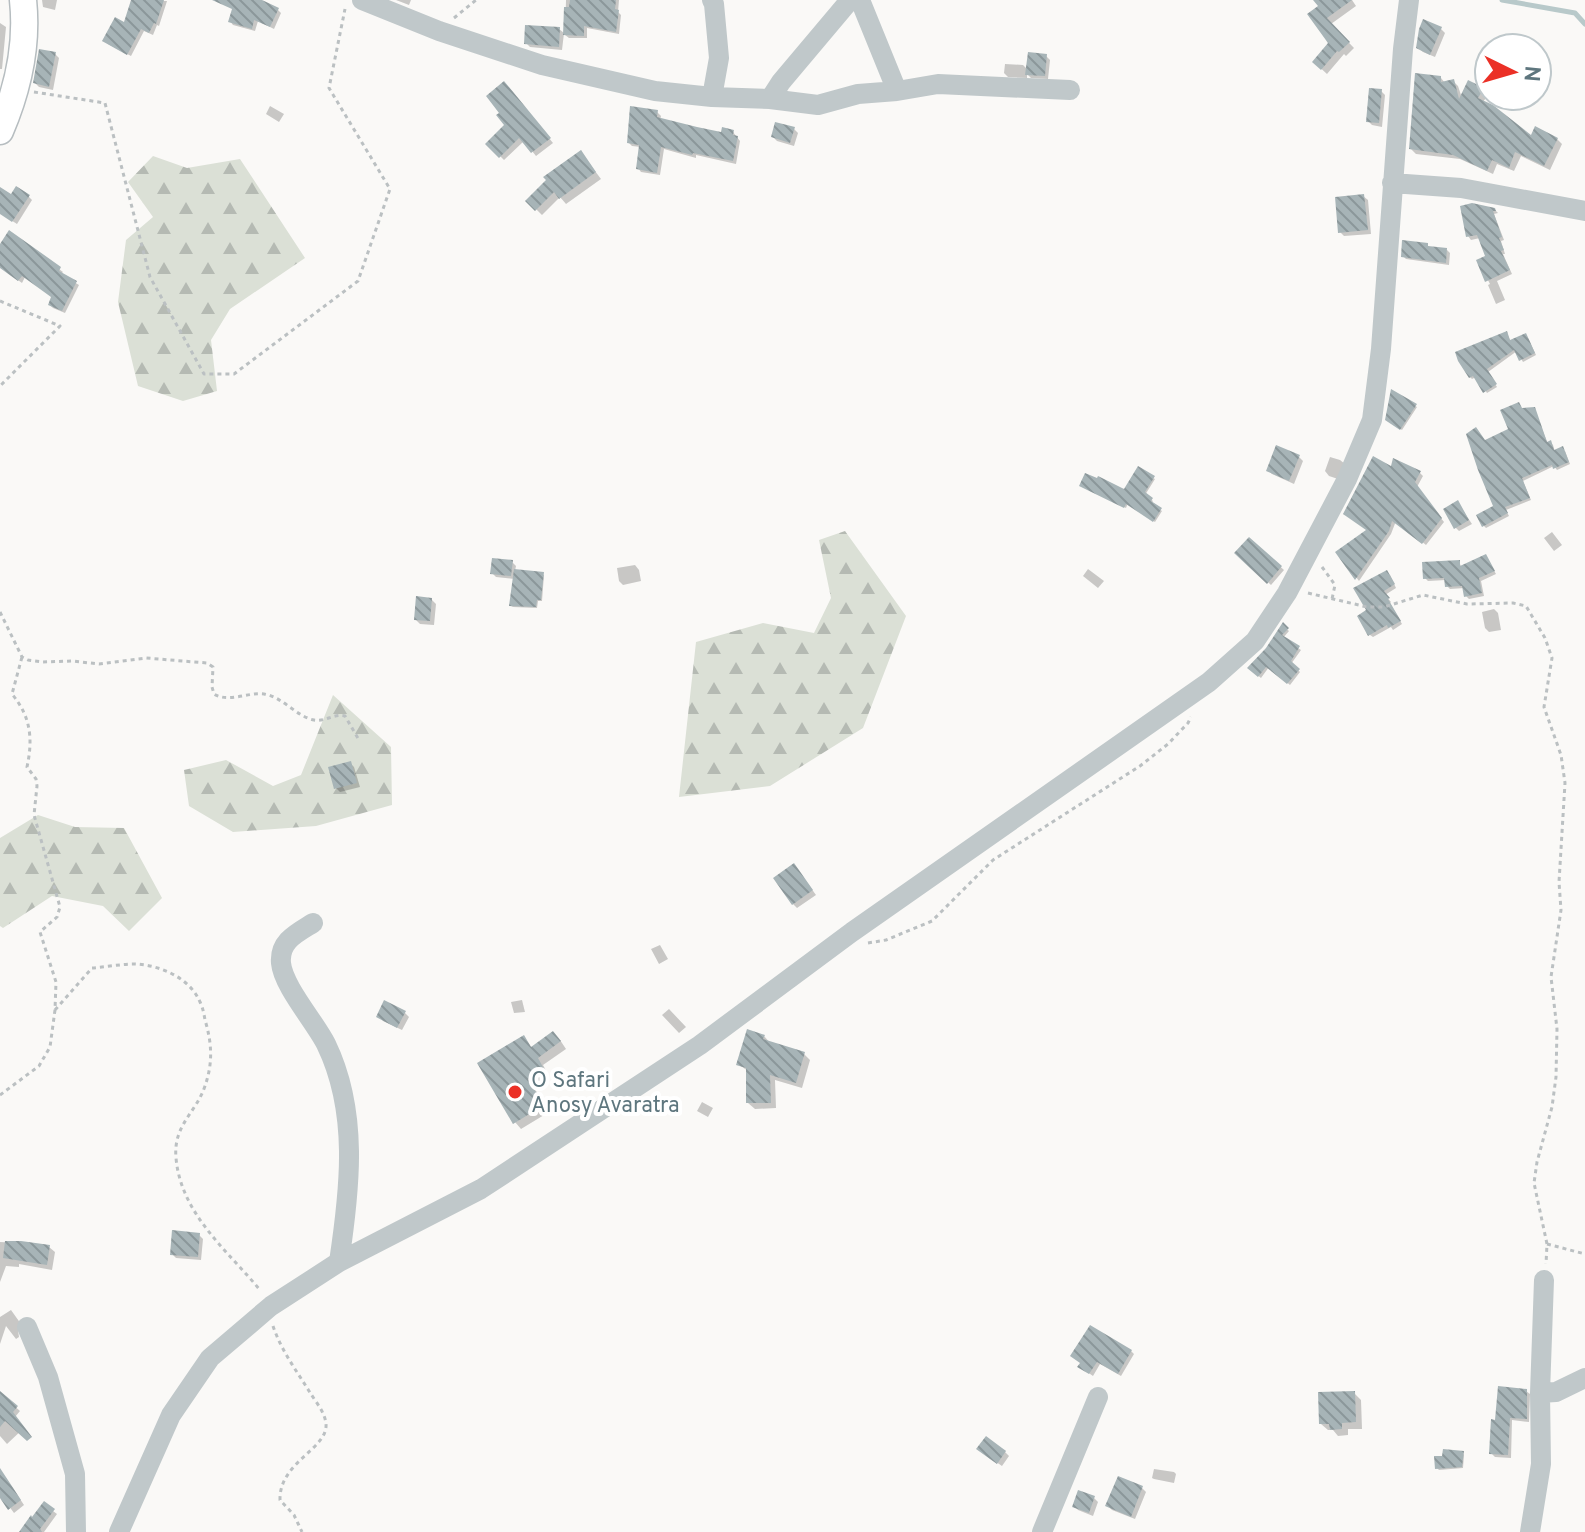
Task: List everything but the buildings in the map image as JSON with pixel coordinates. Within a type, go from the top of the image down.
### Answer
[{"type":"main road","points":[[0,131],[15,89],[23,52],[23,0]]},
{"type":"street","points":[[362,0],[439,31],[542,65],[655,91],[818,105],[858,94],[938,84],[1070,90]]},
{"type":"street","points":[[712,0],[719,58],[712,97]]},
{"type":"street","points":[[770,99],[850,0]]},
{"type":"street","points":[[860,0],[897,91]]},
{"type":"street","points":[[119,1532],[171,1415],[210,1358],[271,1306],[339,1262],[481,1189],[700,1045],[852,932],[1209,682],[1255,641],[1310,551],[1347,479],[1372,420],[1381,349],[1409,0]]},
{"type":"street","points":[[1392,183],[1461,188],[1585,211]]},
{"type":"street","points":[[313,923],[289,938],[282,951],[281,965],[336,1067],[347,1108],[347,1213],[339,1262]]},
{"type":"street","points":[[1530,1532],[1541,1464],[1544,1280]]},
{"type":"street","points":[[27,1327],[48,1377],[75,1474],[76,1532]]},
{"type":"street","points":[[1540,1393],[1556,1392],[1585,1378]]},
{"type":"street","points":[[1042,1532],[1098,1397]]},
{"type":"path","points":[[15,89],[105,103],[150,277],[204,374],[234,374],[358,281],[390,189],[329,88],[345,7],[342,0]]},
{"type":"path","points":[[439,31],[476,0]]},
{"type":"path","points":[[0,301],[60,326],[0,386]]},
{"type":"path","points":[[1310,551],[1335,585],[1332,599]]},
{"type":"path","points":[[1287,593],[1306,593],[1367,607],[1384,607],[1423,595],[1467,604],[1513,603],[1526,606],[1545,638],[1552,658],[1544,707],[1561,755],[1565,783],[1559,882],[1561,910],[1551,977],[1557,1029],[1556,1077],[1534,1183],[1547,1244],[1544,1280]]},
{"type":"path","points":[[0,612],[22,657],[28,660],[99,664],[146,658],[207,663],[213,667],[212,687],[214,694],[220,698],[262,694],[276,698],[312,720],[325,720],[338,714],[345,716],[359,740]]},
{"type":"path","points":[[0,1095],[39,1066],[50,1047],[55,1010],[56,982],[40,932],[57,917],[60,907],[34,815],[37,786],[27,767],[32,747],[27,719],[12,694],[22,657]]},
{"type":"path","points":[[852,932],[854,941],[867,944],[886,940],[932,921],[993,860],[1140,766],[1168,744],[1188,723],[1209,682]]},
{"type":"path","points":[[55,1010],[92,968],[131,964],[146,965],[174,975],[186,983],[200,1001],[212,1042],[210,1070],[204,1090],[181,1126],[176,1154],[178,1168],[183,1188],[200,1221],[271,1306],[271,1322],[279,1342],[322,1412],[326,1425],[322,1439],[291,1468],[280,1493],[280,1500],[294,1515],[302,1532]]},
{"type":"path","points":[[1547,1244],[1585,1254]]},
{"type":"green space","points":[[153,156],[187,168],[240,159],[305,258],[230,309],[211,340],[217,391],[183,401],[138,386],[118,302],[126,240],[153,217],[128,182]]},
{"type":"green space","points":[[845,531],[906,616],[863,728],[770,786],[679,797],[696,642],[763,623],[814,633],[831,598],[819,540]]},
{"type":"green space","points":[[333,695],[391,747],[392,805],[316,826],[233,832],[189,806],[184,770],[226,760],[273,786],[301,775]]},
{"type":"green space","points":[[38,815],[75,827],[124,828],[162,898],[129,931],[103,906],[52,896],[3,928],[0,926],[0,838]]},
{"type":"waterway","points":[[1502,0],[1575,13],[1585,24]]},
{"type":"place","name":"O Safari Anosy Avaratra","points":[[515,1092]]}]
